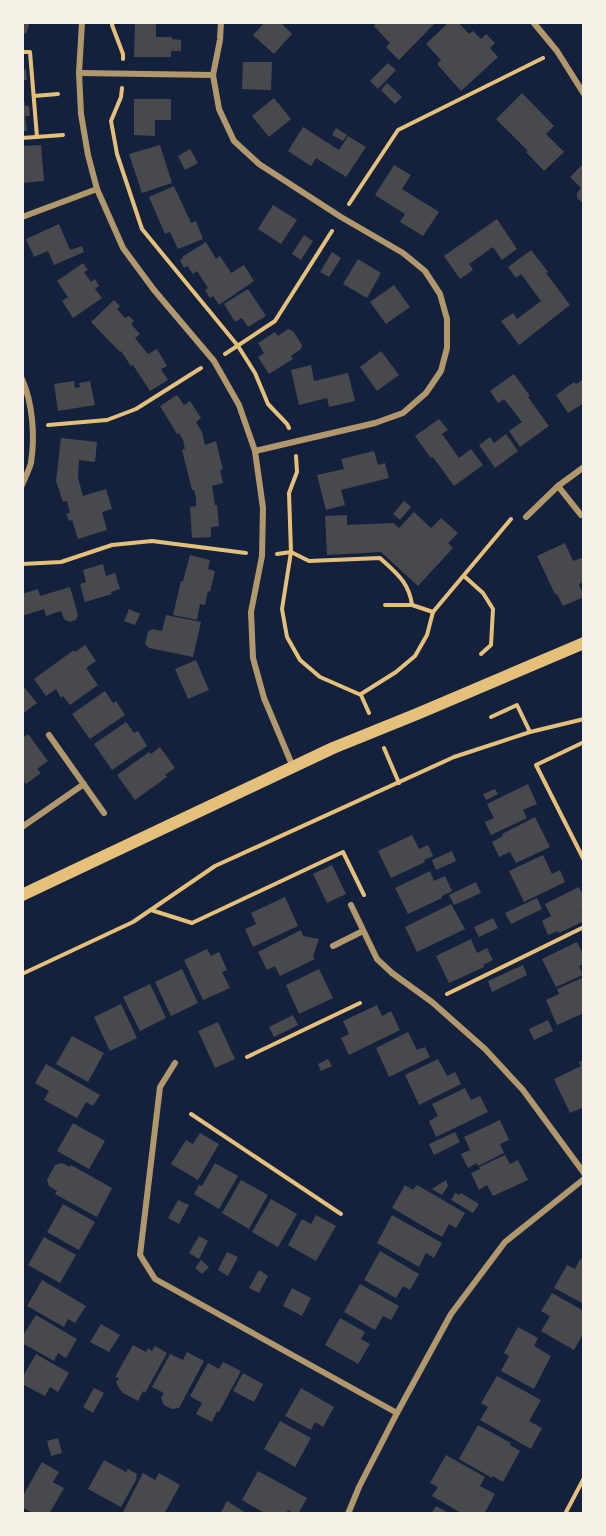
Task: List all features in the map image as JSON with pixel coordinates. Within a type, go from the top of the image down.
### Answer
[{"type":"main road","points":[[22,895],[333,748],[584,643]]},
{"type":"street","points":[[82,22],[79,73],[81,114],[97,189],[123,248],[154,290],[214,361],[239,405],[255,451],[263,508],[262,556],[251,612],[253,658],[264,698],[292,767]]},
{"type":"street","points":[[221,22],[213,75],[219,109],[234,141],[259,164],[341,217],[403,253],[425,271],[440,294],[447,319],[447,348],[441,370],[426,393],[404,412],[375,423],[255,451]]},
{"type":"street","points":[[533,22],[557,51],[584,94]]},
{"type":"street","points":[[79,73],[213,75]]},
{"type":"street","points":[[22,217],[97,189]]},
{"type":"street","points":[[22,379],[27,390],[33,426],[30,464],[22,485]]},
{"type":"street","points":[[526,517],[558,486],[584,467]]},
{"type":"street","points":[[558,486],[580,515]]},
{"type":"street","points":[[48,735],[104,813]]},
{"type":"street","points":[[22,827],[84,784]]},
{"type":"street","points":[[351,905],[376,959],[432,1002],[486,1049],[523,1090],[584,1173]]},
{"type":"street","points":[[333,946],[363,931]]},
{"type":"street","points":[[176,1063],[160,1087],[140,1255],[155,1279],[397,1413]]},
{"type":"street","points":[[348,1514],[359,1487],[397,1413],[452,1314],[505,1242],[584,1179]]},
{"type":"path","points":[[33,426],[107,420],[136,409],[275,321],[398,130],[557,51]]},
{"type":"path","points":[[22,52],[30,52],[37,137]]},
{"type":"path","points":[[34,96],[58,94]]},
{"type":"path","points":[[22,138],[63,135]]},
{"type":"path","points":[[361,694],[396,672],[415,656],[427,635],[432,612],[513,517],[526,517]]},
{"type":"path","points":[[22,564],[61,562],[112,545],[152,541],[262,556],[291,552],[309,561],[380,558],[401,577],[411,593],[412,605]]},
{"type":"path","points":[[464,576],[483,593],[494,609],[491,645],[481,654]]},
{"type":"path","points":[[385,605],[412,605],[432,612]]},
{"type":"path","points":[[491,717],[517,705],[530,732]]},
{"type":"path","points":[[22,974],[133,922],[215,866],[454,757],[530,732],[584,719]]},
{"type":"path","points":[[584,742],[536,765],[584,860]]},
{"type":"path","points":[[151,909],[192,923],[343,852],[365,897]]},
{"type":"path","points":[[446,994],[584,927]]},
{"type":"path","points":[[247,1057],[360,1003]]},
{"type":"path","points":[[191,1114],[341,1214]]},
{"type":"path","points":[[565,1514],[584,1478]]},
{"type":"building","points":[[22,22],[30,22],[26,34],[22,33]]},
{"type":"building","points":[[135,22],[156,22],[156,37],[172,37],[172,39],[181,40],[181,51],[171,51],[171,57],[134,57]]},
{"type":"building","points":[[265,22],[280,22],[292,34],[274,54],[253,35]]},
{"type":"building","points":[[377,22],[436,22],[399,60],[386,47],[390,43],[374,26]]},
{"type":"building","points":[[449,22],[458,22],[469,34],[473,31],[481,39],[486,34],[495,43],[490,48],[498,57],[461,91],[437,64],[441,60],[426,44]]},
{"type":"building","points":[[243,62],[272,62],[271,90],[242,89]]},
{"type":"building","points":[[388,63],[396,70],[378,89],[370,81]]},
{"type":"building","points":[[26,69],[27,80],[22,80],[22,70]]},
{"type":"building","points":[[387,83],[402,97],[395,104],[381,90]]},
{"type":"building","points":[[522,93],[554,126],[546,134],[564,152],[544,171],[526,152],[528,151],[496,119]]},
{"type":"building","points":[[274,98],[291,119],[269,137],[252,116]]},
{"type":"building","points":[[134,99],[171,99],[171,120],[155,120],[155,136],[134,135]]},
{"type":"building","points":[[22,100],[25,106],[29,106],[30,116],[25,116],[27,131],[22,131]]},
{"type":"building","points":[[303,127],[339,150],[348,136],[366,147],[346,177],[316,158],[311,166],[288,151]]},
{"type":"building","points":[[336,128],[347,135],[343,141],[332,135]]},
{"type":"building","points":[[41,145],[44,181],[22,183],[22,146]]},
{"type":"building","points":[[160,145],[172,183],[142,193],[129,154]]},
{"type":"building","points":[[190,149],[198,163],[185,170],[178,156]]},
{"type":"building","points":[[584,163],[584,204],[577,198],[577,193],[581,188],[570,177]]},
{"type":"building","points":[[394,165],[411,175],[402,189],[439,212],[423,236],[400,222],[405,214],[375,195]]},
{"type":"building","points":[[174,186],[191,223],[196,221],[203,239],[178,249],[170,232],[165,234],[149,197]]},
{"type":"building","points":[[273,205],[297,220],[281,244],[258,229]]},
{"type":"building","points":[[497,219],[517,249],[502,260],[493,247],[469,264],[473,270],[460,279],[444,256]]},
{"type":"building","points":[[59,224],[70,250],[82,246],[84,252],[54,265],[48,251],[34,257],[26,239]]},
{"type":"building","points":[[304,235],[313,241],[301,260],[292,254]]},
{"type":"building","points":[[206,242],[216,259],[220,256],[231,273],[244,265],[254,281],[219,305],[213,296],[210,298],[205,290],[208,288],[197,271],[193,274],[187,266],[184,268],[180,260]]},
{"type":"building","points":[[531,250],[570,305],[519,345],[501,321],[513,313],[517,319],[541,301],[521,274],[516,278],[508,267]]},
{"type":"building","points":[[332,252],[341,258],[329,277],[320,272]]},
{"type":"building","points":[[358,259],[381,273],[367,298],[343,284]]},
{"type":"building","points":[[83,263],[88,270],[84,272],[91,282],[95,279],[99,286],[95,289],[102,298],[73,318],[62,301],[68,297],[57,281]]},
{"type":"building","points":[[394,285],[410,307],[386,324],[370,302]]},
{"type":"building","points":[[248,289],[266,316],[248,327],[242,318],[235,322],[224,304]]},
{"type":"building","points":[[114,300],[120,306],[117,309],[125,318],[129,316],[134,321],[131,324],[140,334],[135,338],[148,354],[157,349],[167,366],[161,369],[168,380],[150,391],[133,365],[131,366],[121,351],[91,322]]},
{"type":"building","points":[[288,329],[293,331],[302,345],[301,349],[291,356],[293,359],[269,374],[258,357],[264,353],[258,343],[275,332],[278,336]]},
{"type":"building","points":[[381,351],[399,375],[377,391],[360,367]]},
{"type":"building","points":[[311,365],[314,381],[348,373],[355,401],[329,407],[327,398],[299,405],[291,370]]},
{"type":"building","points":[[514,374],[549,426],[520,447],[509,431],[522,422],[504,399],[498,403],[490,391]]},
{"type":"building","points":[[584,379],[584,403],[568,413],[556,395],[574,382],[576,384]]},
{"type":"building","points":[[74,381],[75,388],[80,387],[79,383],[90,381],[95,405],[58,411],[54,384]]},
{"type":"building","points":[[177,395],[184,405],[190,401],[201,418],[196,422],[202,432],[205,445],[216,441],[223,469],[220,470],[223,483],[212,486],[219,526],[211,527],[211,537],[192,538],[190,507],[196,506],[196,498],[182,450],[185,449],[183,440],[160,406]]},
{"type":"building","points":[[439,419],[448,430],[442,434],[459,458],[471,449],[483,465],[454,486],[415,436]]},
{"type":"building","points":[[506,434],[518,451],[495,468],[479,445],[490,437],[494,443]]},
{"type":"building","points":[[61,438],[97,442],[95,462],[79,460],[78,478],[83,496],[106,489],[112,509],[102,512],[107,530],[78,539],[72,520],[69,521],[66,514],[70,513],[67,501],[63,502],[56,481]]},
{"type":"building","points":[[374,451],[378,465],[385,463],[389,478],[341,490],[345,505],[326,510],[317,475],[344,469],[341,459]]},
{"type":"building","points":[[404,501],[411,507],[400,520],[393,514]]},
{"type":"building","points":[[414,512],[431,528],[441,518],[458,533],[448,543],[453,548],[418,586],[381,552],[327,555],[325,516],[347,515],[347,525],[393,523],[399,528]]},
{"type":"building","points":[[565,543],[573,561],[584,557],[584,582],[579,584],[584,597],[563,606],[537,556]]},
{"type":"building","points":[[190,555],[210,560],[208,569],[215,571],[205,605],[200,604],[197,620],[173,615]]},
{"type":"building","points":[[103,564],[106,576],[115,573],[120,589],[111,592],[112,594],[85,602],[80,584],[86,582],[83,570]]},
{"type":"building","points":[[70,587],[78,615],[76,620],[69,622],[64,619],[61,611],[46,616],[44,609],[22,616],[22,594],[38,589],[40,596]]},
{"type":"building","points":[[129,609],[140,614],[135,625],[124,621]]},
{"type":"building","points":[[166,615],[201,622],[193,657],[149,648],[145,644],[148,632],[152,629],[162,631]]},
{"type":"building","points":[[85,645],[96,661],[86,668],[98,685],[70,705],[63,696],[61,698],[56,689],[46,696],[34,679],[74,650],[75,652]]},
{"type":"building","points":[[196,660],[209,690],[188,699],[175,669]]},
{"type":"building","points":[[24,687],[37,703],[22,714],[22,688]]},
{"type":"building","points":[[105,691],[113,703],[116,701],[125,715],[90,739],[72,714]]},
{"type":"building","points":[[126,722],[134,733],[138,731],[147,746],[112,770],[94,744]]},
{"type":"building","points":[[28,734],[48,761],[37,769],[41,773],[26,784],[22,779],[22,738]]},
{"type":"building","points":[[160,747],[175,768],[165,775],[167,777],[135,800],[117,775],[149,752],[151,754]]},
{"type":"building","points":[[528,784],[537,804],[523,810],[527,818],[491,835],[485,822],[494,818],[487,804]]},
{"type":"building","points":[[495,789],[498,794],[486,800],[483,794]]},
{"type":"building","points":[[535,817],[550,847],[516,863],[510,852],[499,857],[492,842],[503,836],[502,834]]},
{"type":"building","points":[[412,835],[419,849],[428,845],[433,856],[391,878],[378,851]]},
{"type":"building","points":[[452,851],[456,861],[436,870],[432,860]]},
{"type":"building","points":[[543,855],[552,874],[560,870],[565,882],[524,902],[509,871]]},
{"type":"building","points":[[332,865],[346,894],[327,903],[313,874]]},
{"type":"building","points":[[430,871],[434,881],[445,876],[452,891],[408,914],[395,888]]},
{"type":"building","points":[[476,882],[481,893],[454,905],[449,895]]},
{"type":"building","points":[[579,887],[584,897],[584,910],[581,911],[584,921],[559,933],[558,931],[548,935],[542,921],[551,916],[545,904]]},
{"type":"building","points":[[285,897],[298,926],[253,947],[245,929],[256,924],[251,913]]},
{"type":"building","points":[[537,898],[542,909],[511,924],[505,913]]},
{"type":"building","points":[[451,904],[465,929],[417,952],[405,927]]},
{"type":"building","points":[[493,918],[498,928],[479,937],[474,927]]},
{"type":"building","points":[[301,930],[303,936],[319,939],[313,956],[315,959],[280,976],[275,966],[267,970],[258,952]]},
{"type":"building","points":[[471,939],[477,953],[487,948],[493,960],[483,965],[484,967],[449,983],[436,956]]},
{"type":"building","points":[[577,942],[584,955],[584,964],[579,966],[583,975],[556,987],[542,959]]},
{"type":"building","points":[[207,949],[211,956],[219,952],[227,970],[222,972],[230,988],[203,1000],[184,960]]},
{"type":"building","points":[[523,965],[527,975],[492,992],[488,981]]},
{"type":"building","points":[[182,969],[198,1003],[171,1016],[155,982]]},
{"type":"building","points":[[319,969],[333,998],[299,1014],[286,985]]},
{"type":"building","points":[[584,977],[584,1013],[557,1025],[546,1000],[559,994],[557,989]]},
{"type":"building","points":[[150,984],[166,1018],[140,1031],[123,997]]},
{"type":"building","points":[[121,1004],[137,1038],[110,1051],[94,1017]]},
{"type":"building","points":[[377,1005],[382,1016],[391,1011],[400,1030],[349,1055],[341,1038],[349,1034],[343,1021]]},
{"type":"building","points":[[293,1015],[298,1025],[274,1037],[269,1027]]},
{"type":"building","points":[[548,1020],[553,1031],[534,1040],[529,1029]]},
{"type":"building","points":[[218,1022],[235,1059],[215,1068],[198,1031]]},
{"type":"building","points":[[408,1032],[417,1050],[425,1047],[430,1057],[389,1077],[376,1048]]},
{"type":"building","points":[[72,1036],[104,1053],[88,1082],[56,1064]]},
{"type":"building","points":[[328,1059],[332,1066],[321,1071],[318,1064]]},
{"type":"building","points":[[438,1059],[447,1076],[455,1072],[461,1084],[419,1105],[405,1075]]},
{"type":"building","points":[[584,1060],[584,1107],[570,1113],[554,1079],[581,1066],[579,1062]]},
{"type":"building","points":[[46,1064],[100,1095],[93,1106],[86,1102],[77,1118],[44,1100],[49,1091],[35,1083]]},
{"type":"building","points":[[465,1088],[471,1100],[480,1096],[488,1112],[436,1137],[429,1121],[438,1116],[432,1104]]},
{"type":"building","points":[[500,1120],[509,1140],[500,1144],[504,1153],[478,1166],[477,1163],[468,1168],[461,1154],[470,1150],[464,1137]]},
{"type":"building","points":[[73,1123],[105,1141],[89,1169],[57,1151]]},
{"type":"building","points":[[455,1132],[460,1142],[434,1155],[429,1144]]},
{"type":"building","points":[[200,1133],[219,1144],[198,1180],[171,1164],[186,1140],[193,1144]]},
{"type":"building","points":[[505,1155],[510,1164],[518,1160],[528,1180],[493,1196],[487,1185],[479,1190],[471,1173]]},
{"type":"building","points":[[62,1163],[70,1167],[71,1165],[112,1188],[97,1217],[55,1194],[57,1191],[49,1186],[47,1180],[55,1165]]},
{"type":"building","points":[[215,1163],[238,1176],[219,1209],[194,1194],[199,1185],[202,1186]]},
{"type":"building","points":[[241,1180],[268,1195],[249,1229],[222,1213]]},
{"type":"building","points":[[446,1180],[448,1186],[442,1195],[432,1189]]},
{"type":"building","points":[[405,1185],[413,1190],[417,1185],[465,1213],[456,1228],[449,1224],[442,1237],[392,1208]]},
{"type":"building","points":[[455,1193],[459,1195],[461,1193],[479,1204],[473,1213],[451,1200]]},
{"type":"building","points":[[271,1199],[297,1214],[278,1247],[252,1232]]},
{"type":"building","points":[[178,1200],[189,1205],[179,1224],[168,1218]]},
{"type":"building","points":[[63,1204],[95,1222],[79,1250],[47,1232]]},
{"type":"building","points":[[316,1215],[336,1226],[316,1261],[288,1245],[302,1219],[311,1224]]},
{"type":"building","points":[[392,1215],[442,1243],[434,1258],[426,1253],[419,1267],[377,1243]]},
{"type":"building","points":[[199,1236],[208,1241],[199,1259],[189,1253]]},
{"type":"building","points":[[44,1237],[76,1255],[60,1283],[28,1265]]},
{"type":"building","points":[[380,1251],[419,1274],[410,1290],[403,1286],[396,1298],[364,1280]]},
{"type":"building","points":[[227,1252],[238,1257],[228,1276],[218,1270]]},
{"type":"building","points":[[580,1259],[584,1260],[584,1304],[554,1288],[567,1265],[575,1269]]},
{"type":"building","points":[[201,1260],[209,1267],[202,1274],[195,1268]]},
{"type":"building","points":[[259,1270],[268,1276],[259,1293],[249,1288]]},
{"type":"building","points":[[42,1280],[86,1306],[75,1323],[68,1319],[64,1327],[27,1306]]},
{"type":"building","points":[[360,1284],[399,1306],[391,1320],[383,1316],[375,1330],[344,1312]]},
{"type":"building","points":[[292,1288],[311,1298],[302,1316],[283,1306]]},
{"type":"building","points":[[552,1293],[584,1311],[584,1332],[574,1350],[541,1331],[550,1316],[541,1311]]},
{"type":"building","points":[[36,1315],[77,1339],[66,1358],[58,1353],[54,1361],[22,1343],[22,1337]]},
{"type":"building","points":[[340,1318],[365,1332],[361,1339],[370,1344],[358,1364],[325,1345]]},
{"type":"building","points":[[101,1324],[120,1335],[109,1352],[90,1342]]},
{"type":"building","points":[[518,1327],[538,1338],[534,1346],[551,1356],[534,1389],[501,1371],[509,1356],[504,1353]]},
{"type":"building","points":[[133,1345],[146,1352],[148,1348],[152,1351],[155,1346],[167,1353],[145,1393],[143,1391],[138,1401],[123,1393],[116,1382],[119,1378],[115,1377]]},
{"type":"building","points":[[187,1352],[204,1361],[179,1408],[172,1409],[164,1405],[161,1398],[164,1393],[152,1387],[170,1354],[183,1360]]},
{"type":"building","points":[[36,1354],[69,1373],[58,1392],[50,1387],[45,1396],[22,1384],[22,1378]]},
{"type":"building","points":[[223,1362],[241,1371],[212,1422],[196,1414],[202,1403],[190,1396],[208,1363],[219,1369]]},
{"type":"building","points":[[243,1373],[263,1384],[254,1402],[233,1391]]},
{"type":"building","points":[[497,1376],[541,1400],[529,1421],[542,1428],[531,1449],[480,1420],[488,1407],[481,1403]]},
{"type":"building","points":[[94,1388],[104,1393],[93,1413],[83,1407]]},
{"type":"building","points":[[301,1388],[334,1407],[323,1427],[315,1422],[311,1430],[285,1416]]},
{"type":"building","points":[[280,1421],[311,1438],[295,1467],[264,1449]]},
{"type":"building","points":[[478,1425],[511,1443],[510,1445],[520,1451],[503,1482],[459,1459]]},
{"type":"building","points":[[58,1438],[62,1453],[51,1456],[47,1441]]},
{"type":"building","points":[[446,1455],[485,1477],[480,1486],[495,1494],[484,1514],[463,1514],[432,1496],[438,1487],[430,1483]]},
{"type":"building","points":[[104,1460],[126,1472],[128,1469],[137,1474],[121,1507],[88,1489]]},
{"type":"building","points":[[42,1462],[59,1472],[53,1482],[64,1488],[49,1514],[34,1514],[22,1507],[22,1494]]},
{"type":"building","points":[[258,1471],[307,1498],[298,1514],[288,1510],[286,1514],[266,1514],[242,1500]]},
{"type":"building","points":[[143,1473],[155,1480],[159,1473],[180,1485],[164,1514],[122,1514]]},
{"type":"building","points":[[227,1501],[248,1514],[220,1514]]},
{"type":"building","points":[[436,1506],[450,1514],[431,1514]]}]
